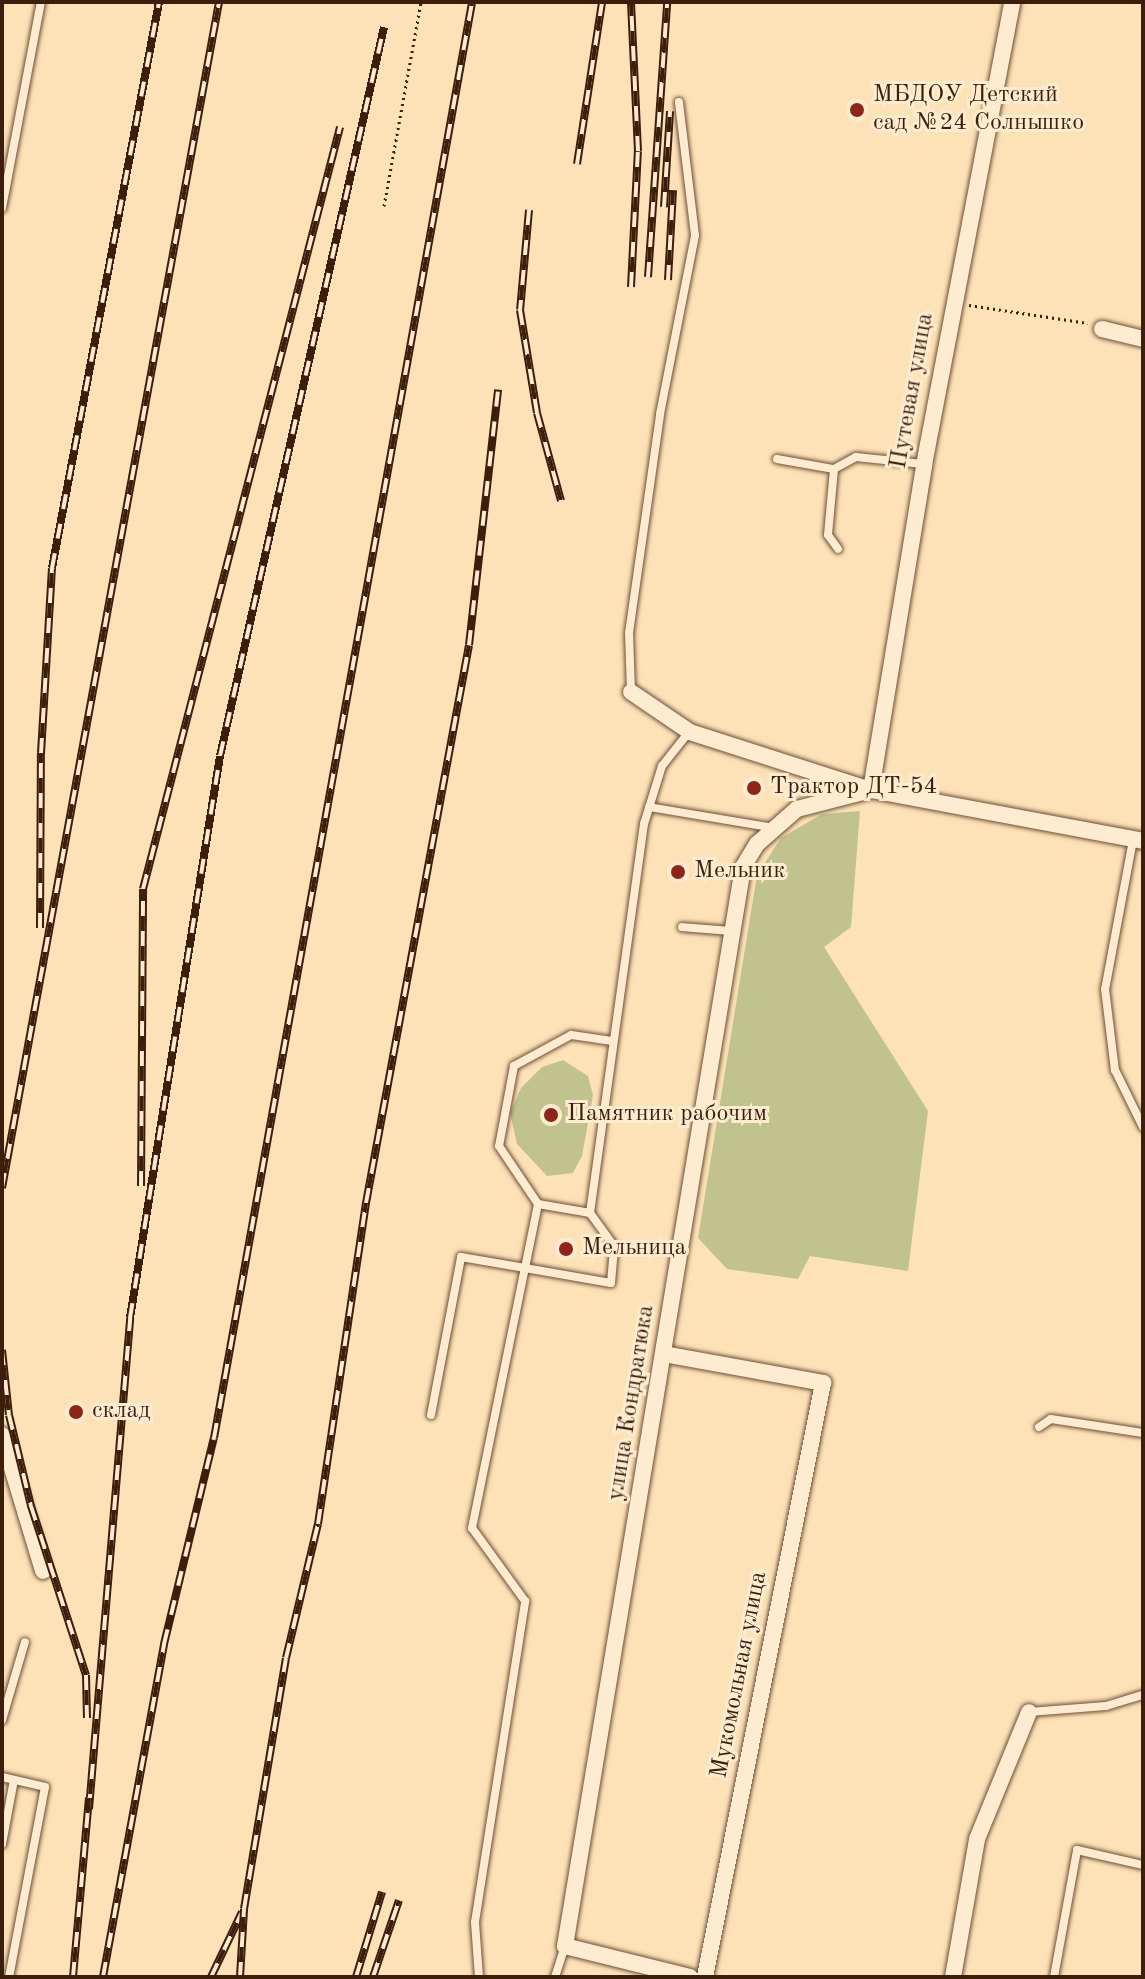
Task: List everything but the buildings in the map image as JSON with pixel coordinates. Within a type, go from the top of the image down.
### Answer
[{"type":"street","name":"Путевая улица","points":[[871,790],[953,302],[1012,2]]},
{"type":"street","points":[[1102,329],[1143,339]]},
{"type":"street","points":[[631,692],[690,732],[871,790],[1138,840]]},
{"type":"street","points":[[774,828],[797,809],[871,790]]},
{"type":"street","name":"улица Кондратюка","points":[[565,1946],[664,1354],[730,931],[743,867],[774,828]]},
{"type":"street","name":"Мукомольная улица","points":[[664,1354],[823,1383],[705,1977]]},
{"type":"street","points":[[2,1435],[43,1571]]},
{"type":"street","points":[[953,1977],[977,1839],[1029,1712]]},
{"type":"street","points":[[565,1946],[690,1977]]},
{"type":"lane","points":[[2,208],[41,2]]},
{"type":"lane","points":[[631,692],[629,633],[660,414],[695,235],[679,102]]},
{"type":"lane","points":[[777,459],[834,469],[856,457],[924,465]]},
{"type":"lane","points":[[834,469],[828,535],[838,549]]},
{"type":"lane","points":[[431,1415],[461,1257],[611,1283],[614,1246],[590,1213],[612,1041],[649,807],[662,766],[690,732]]},
{"type":"lane","points":[[649,807],[774,828]]},
{"type":"lane","points":[[1138,840],[1105,989],[1115,1070],[1143,1127]]},
{"type":"lane","points":[[682,927],[730,931]]},
{"type":"lane","points":[[479,1977],[475,1922],[525,1601],[472,1528],[538,1204],[499,1146],[514,1066],[571,1035],[612,1041]]},
{"type":"lane","points":[[538,1204],[590,1213]]},
{"type":"lane","points":[[1039,1427],[1051,1419],[1143,1433]]},
{"type":"lane","points":[[2,1720],[25,1642]]},
{"type":"lane","points":[[1029,1712],[1106,1706],[1143,1695]]},
{"type":"lane","points":[[2,1777],[45,1787],[9,1977]]},
{"type":"lane","points":[[2,1844],[14,1780]]},
{"type":"lane","points":[[1054,1977],[1077,1850],[1143,1865]]},
{"type":"lane","points":[[555,1977],[565,1946]]},
{"type":"path","points":[[384,206],[421,2]]},
{"type":"path","points":[[953,302],[1100,325],[1102,329]]},
{"type":"green space","points":[[860,811],[851,927],[824,947],[928,1111],[908,1271],[810,1256],[798,1279],[727,1269],[698,1238],[757,875],[781,838],[822,814]]},
{"type":"green space","points":[[563,1060],[588,1076],[593,1095],[582,1156],[573,1173],[547,1176],[517,1144],[510,1113],[521,1088],[542,1067]]},
{"type":"railway","points":[[40,928],[41,753],[52,568],[159,2]]},
{"type":"railway","points":[[2,1188],[219,2]]},
{"type":"railway","points":[[103,1977],[164,1644],[214,1438],[472,2]]},
{"type":"railway","points":[[577,164],[602,2]]},
{"type":"railway","points":[[631,2],[638,151],[631,287]]},
{"type":"railway","points":[[648,277],[667,2]]},
{"type":"railway","points":[[89,1809],[130,1318],[220,756],[384,27]]},
{"type":"railway","points":[[664,207],[670,111]]},
{"type":"railway","points":[[141,1186],[143,889],[340,127]]},
{"type":"railway","points":[[668,280],[673,190]]},
{"type":"railway","points":[[529,210],[520,310],[537,413],[561,501]]},
{"type":"railway","points":[[240,1977],[244,1909],[286,1658],[318,1524],[366,1203],[469,645],[498,390]]},
{"type":"railway","points":[[2,1350],[9,1415],[31,1506],[86,1675],[87,1718]]},
{"type":"railway","points":[[73,1977],[89,1798]]},
{"type":"railway","points":[[356,1977],[382,1892]]},
{"type":"railway","points":[[373,1977],[399,1900]]},
{"type":"railway","points":[[211,1977],[242,1912]]},
{"type":"place","name":"МБДОУ Детский сад №24 Солнышко","points":[[857,110]]},
{"type":"place","name":"Трактор ДТ-54","points":[[754,788]]},
{"type":"place","name":"Мельник","points":[[678,872]]},
{"type":"place","name":"Памятник рабочим","points":[[551,1115]]},
{"type":"place","name":"Мельница","points":[[566,1249]]},
{"type":"place","name":"склад","points":[[76,1412]]}]
